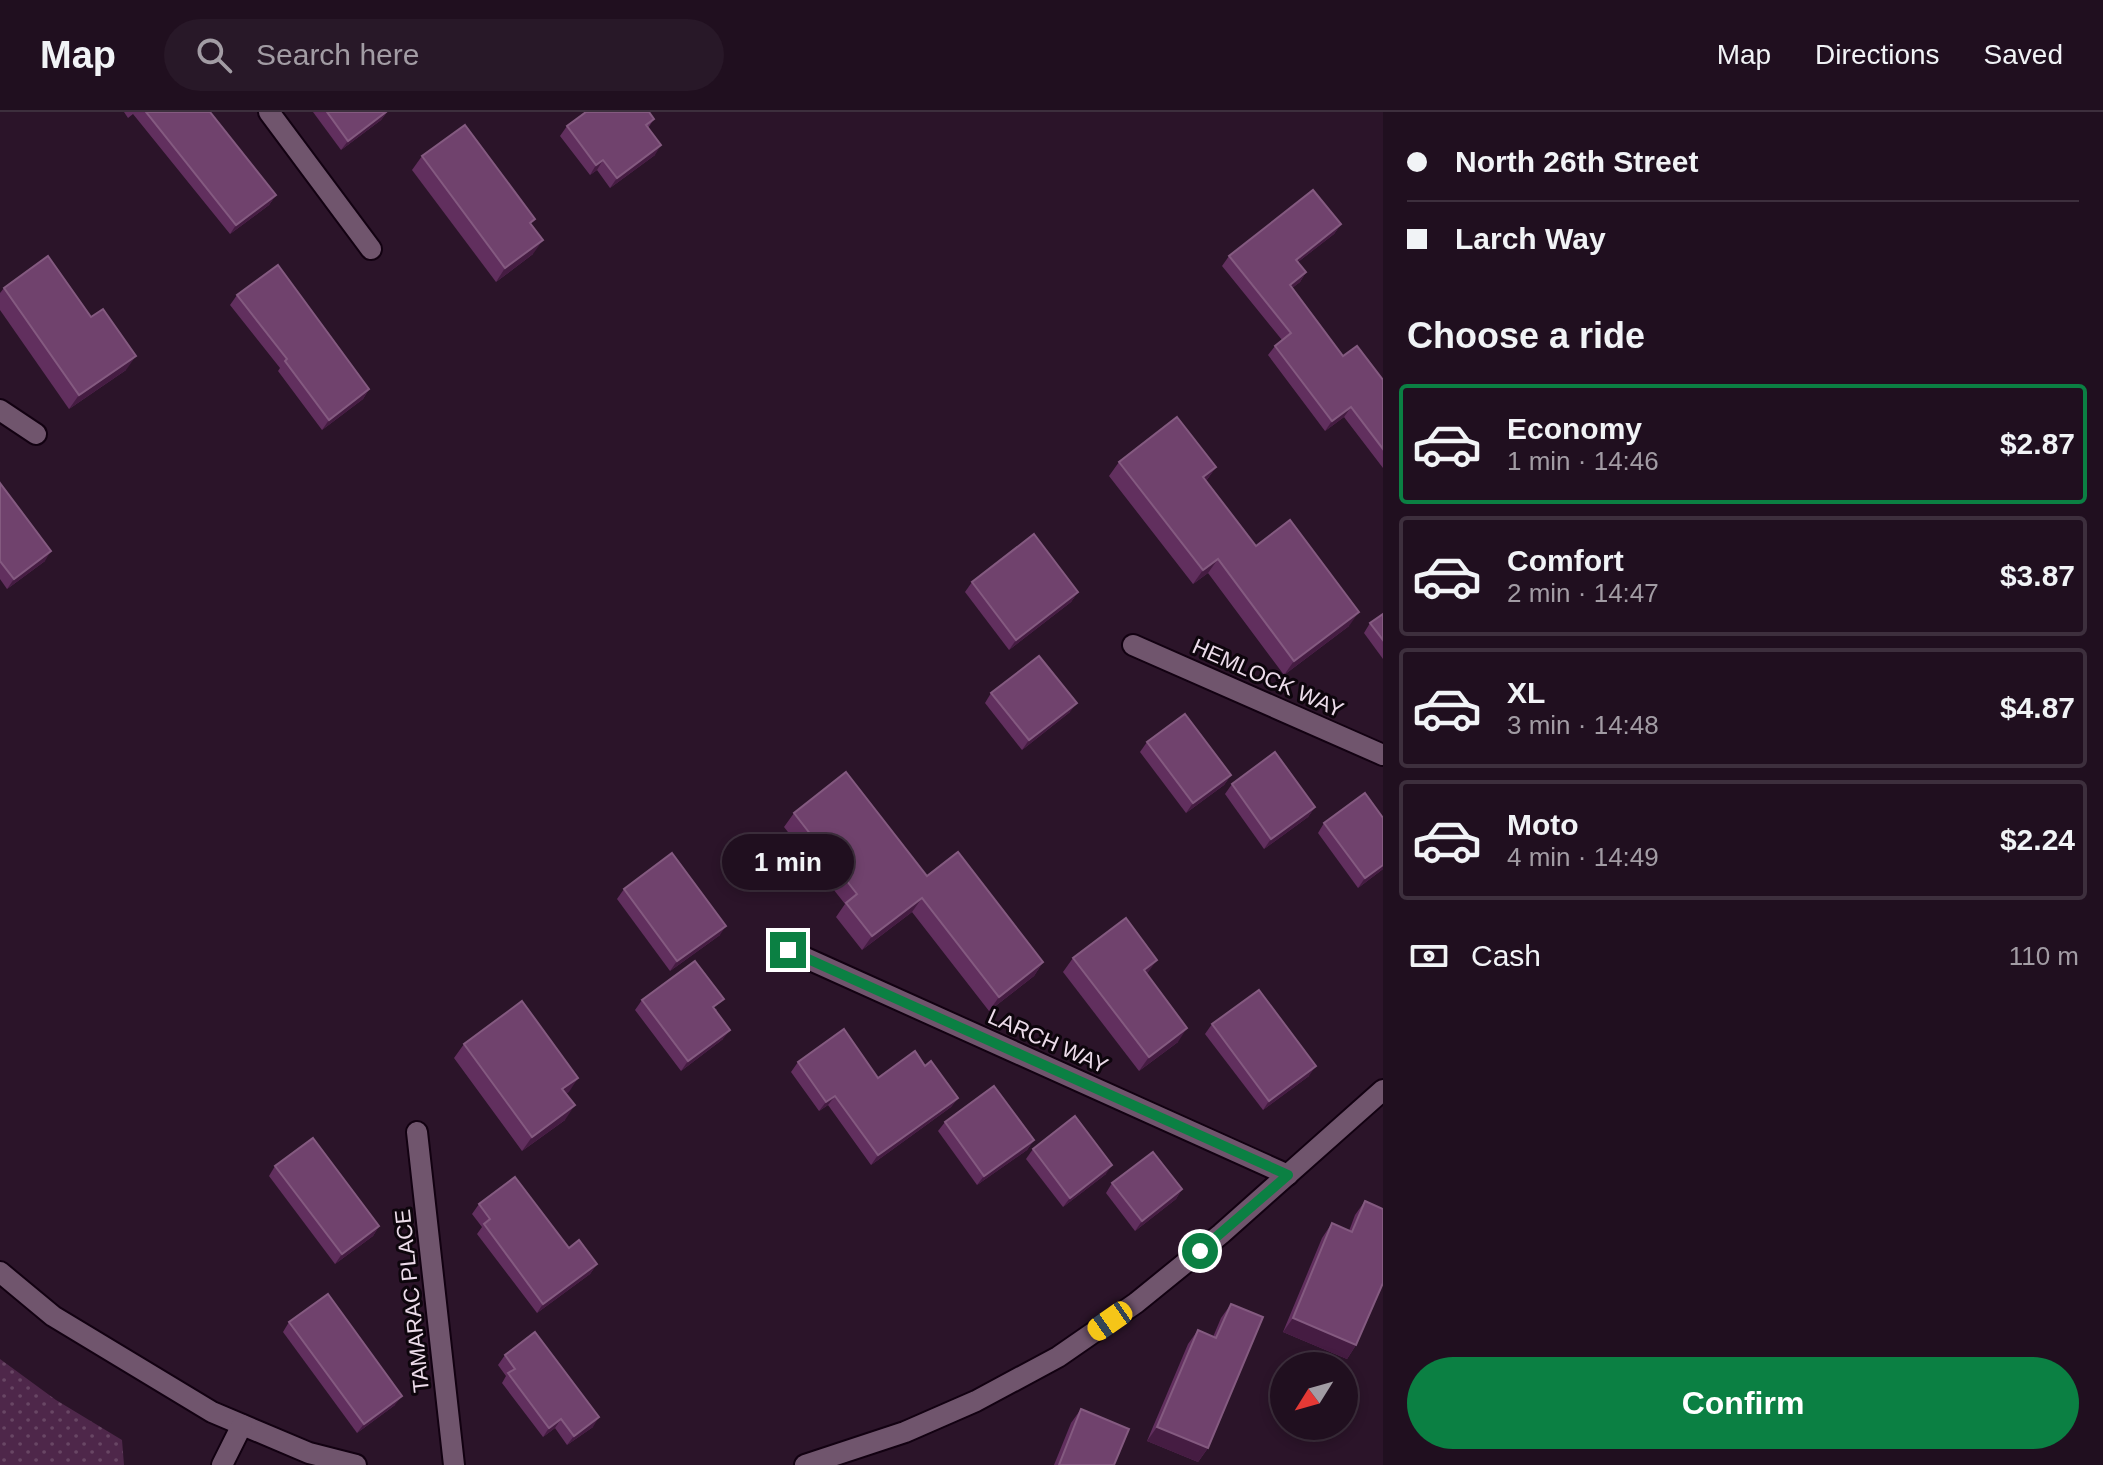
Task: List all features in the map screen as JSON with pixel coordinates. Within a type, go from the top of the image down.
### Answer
[{"type":"street","points":[[269,112],[371,249]]},
{"type":"street","points":[[0,410],[36,434]]},
{"type":"street","name":"HEMLOCK WAY","points":[[1133,645],[1383,755]]},
{"type":"street","name":"LARCH WAY","points":[[788,950],[1288,1175]]},
{"type":"street","points":[[805,1465],[846,1459],[976,1401],[1058,1357],[1136,1303],[1383,1090]]},
{"type":"street","name":"TAMARAC PLACE","points":[[417,1132],[454,1465]]},
{"type":"street","points":[[0,1272],[53,1316],[212,1412],[309,1453],[356,1465]]},
{"type":"street","points":[[222,1465],[242,1425]]},
{"type":"shaded area","points":[[0,1359],[56,1400],[122,1440],[124,1465],[0,1465]]},
{"type":"building","points":[[146,112],[210,112],[276,195],[236,225]]},
{"type":"building","points":[[327,112],[386,112],[348,141]]},
{"type":"building","points":[[586,112],[649,112],[654,119],[646,125],[661,145],[617,178],[603,160],[596,165],[567,126]]},
{"type":"building","points":[[465,125],[535,219],[530,223],[543,240],[505,268],[422,156]]},
{"type":"building","points":[[1313,190],[1341,224],[1296,260],[1306,272],[1290,285],[1343,356],[1357,346],[1383,380],[1383,449],[1351,407],[1332,421],[1275,346],[1291,333],[1229,256]]},
{"type":"building","points":[[48,256],[91,317],[103,309],[136,356],[79,395],[4,288]]},
{"type":"building","points":[[278,265],[369,389],[329,420],[237,295]]},
{"type":"building","points":[[1177,417],[1216,467],[1203,477],[1256,546],[1290,520],[1359,612],[1294,661],[1218,559],[1203,570],[1119,462]]},
{"type":"building","points":[[0,483],[51,551],[14,579],[0,561]]},
{"type":"building","points":[[1034,534],[1078,592],[1016,640],[972,582]]},
{"type":"building","points":[[1383,614],[1383,640],[1370,623]]},
{"type":"building","points":[[1039,656],[1077,703],[1029,740],[991,693]]},
{"type":"building","points":[[1185,714],[1231,775],[1193,803],[1147,742]]},
{"type":"building","points":[[1275,752],[1315,807],[1271,839],[1232,784]]},
{"type":"building","points":[[846,772],[927,876],[958,852],[1043,962],[999,997],[922,898],[872,936],[846,903],[857,894],[794,813]]},
{"type":"building","points":[[1365,793],[1383,818],[1383,865],[1365,878],[1324,823]]},
{"type":"building","points":[[672,853],[726,926],[677,961],[624,889]]},
{"type":"building","points":[[1126,918],[1157,960],[1144,970],[1187,1028],[1149,1057],[1073,958]]},
{"type":"building","points":[[695,961],[724,999],[713,1007],[730,1030],[688,1061],[642,1000]]},
{"type":"building","points":[[1259,990],[1316,1066],[1269,1101],[1212,1024]]},
{"type":"building","points":[[522,1001],[578,1078],[562,1089],[575,1105],[532,1137],[464,1044]]},
{"type":"building","points":[[844,1029],[878,1078],[915,1051],[925,1066],[931,1061],[958,1098],[878,1155],[835,1096],[826,1102],[798,1062]]},
{"type":"building","points":[[994,1086],[1034,1140],[984,1176],[945,1122]]},
{"type":"building","points":[[1075,1116],[1112,1165],[1070,1198],[1033,1149]]},
{"type":"building","points":[[313,1138],[379,1226],[342,1254],[275,1166]]},
{"type":"building","points":[[1153,1152],[1182,1189],[1142,1221],[1112,1183]]},
{"type":"building","points":[[515,1177],[569,1248],[579,1240],[597,1264],[543,1304],[484,1224],[490,1219],[479,1204]]},
{"type":"building","points":[[1365,1201],[1383,1209],[1383,1283],[1356,1345],[1293,1318],[1332,1223],[1352,1232]]},
{"type":"building","points":[[328,1294],[402,1396],[364,1424],[289,1322]]},
{"type":"building","points":[[1231,1304],[1263,1317],[1208,1448],[1157,1427],[1198,1330],[1216,1338]]},
{"type":"building","points":[[535,1332],[599,1417],[574,1436],[561,1419],[549,1428],[508,1373],[515,1369],[505,1355]]},
{"type":"building","points":[[1081,1409],[1129,1429],[1114,1465],[1059,1465]]},
{"type":"route","points":[[788,950],[1288,1175],[1200,1251]]}]
